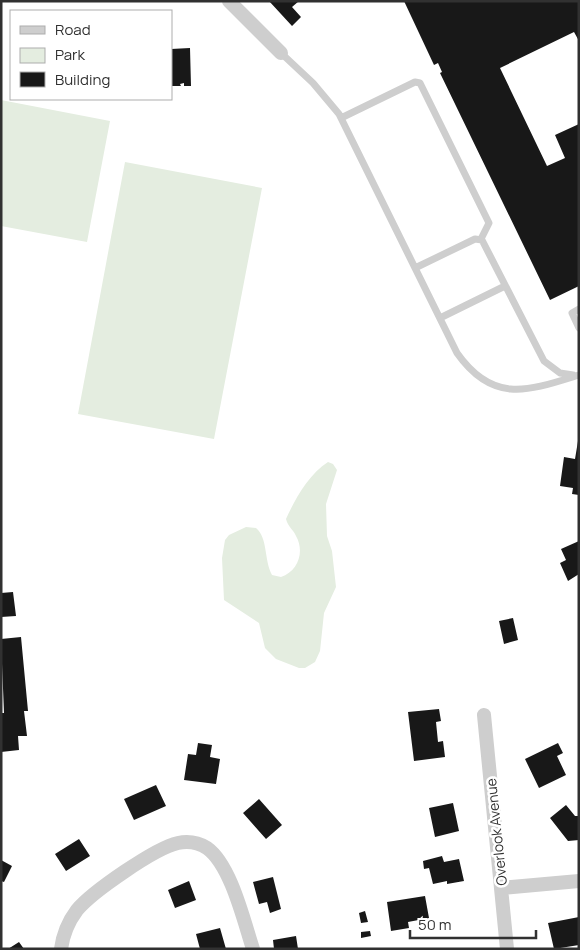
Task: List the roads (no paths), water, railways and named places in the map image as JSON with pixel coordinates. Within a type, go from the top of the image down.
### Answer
[{"type":"street","points":[[229,1],[280,52]]},
{"type":"street","name":"Overlook Avenue","points":[[484,715],[507,949]]},
{"type":"street","points":[[61,949],[68,923],[86,901],[155,853],[176,843],[187,842],[205,847],[218,860],[240,911],[252,949]]},
{"type":"street","points":[[501,888],[579,881]]},
{"type":"lane","points":[[280,52],[324,95],[341,118],[457,353],[466,366],[480,378],[512,389],[534,389],[579,375]]},
{"type":"lane","points":[[341,118],[415,82],[420,84],[489,223],[481,239]]},
{"type":"lane","points":[[415,268],[475,239],[481,239],[485,243],[544,361],[560,373],[579,375]]},
{"type":"lane","points":[[440,318],[505,286]]},
{"type":"lane","points":[[579,309],[572,312],[579,328]]}]
